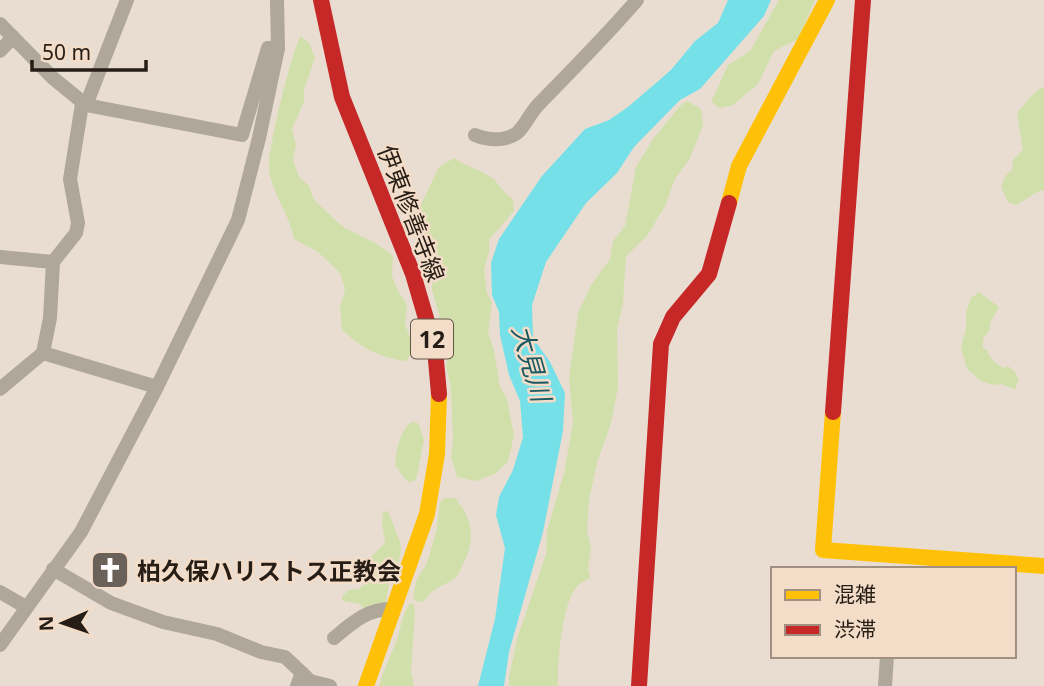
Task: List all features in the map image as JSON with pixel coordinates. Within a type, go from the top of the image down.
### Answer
[{"type":"street","points":[[0,389],[43,353],[50,318],[53,262],[76,233],[78,226],[70,179],[84,104],[127,0]]},
{"type":"street","points":[[0,645],[81,532],[157,387],[238,219],[278,48],[277,0]]},
{"type":"street","name":"伊東修善寺線","points":[[321,0],[342,97],[413,274],[435,349],[439,394],[437,454],[427,514],[366,686]]},
{"type":"street","points":[[475,135],[492,139],[509,137],[516,133],[538,104],[637,0]]},
{"type":"street","points":[[639,686],[660,358],[664,332],[709,274],[739,166],[827,0]]},
{"type":"street","points":[[863,0],[823,550],[895,562],[1044,566]]},
{"type":"street","points":[[0,24],[53,78],[84,104],[242,135],[268,48],[278,48]]},
{"type":"street","points":[[0,51],[13,37]]},
{"type":"street","points":[[0,257],[53,262]]},
{"type":"street","points":[[43,353],[157,387]]},
{"type":"street","points":[[53,569],[111,603],[163,622],[217,634],[261,652],[285,657],[299,680],[330,686]]},
{"type":"street","points":[[0,593],[26,607]]},
{"type":"street","points":[[334,638],[366,614],[393,609]]},
{"type":"street","points":[[885,686],[887,658]]},
{"type":"green space","points":[[779,0],[815,0],[798,39],[774,51],[758,84],[733,105],[720,108],[711,102],[728,65],[750,51]]},
{"type":"green space","points":[[301,36],[309,43],[315,58],[304,90],[304,102],[292,129],[296,144],[293,160],[299,177],[309,186],[314,200],[343,227],[377,244],[393,256],[392,276],[407,305],[405,323],[412,344],[411,354],[406,361],[371,351],[342,330],[340,307],[345,289],[340,273],[318,252],[294,239],[270,177],[269,158],[276,122]]},
{"type":"green space","points":[[1042,87],[1044,190],[1016,205],[1008,202],[1001,187],[1005,176],[1012,170],[1013,160],[1023,149],[1017,112]]},
{"type":"green space","points":[[687,101],[701,109],[703,126],[689,160],[675,179],[665,206],[647,236],[626,256],[623,303],[617,330],[618,387],[611,423],[597,463],[589,500],[587,531],[591,548],[588,568],[590,577],[577,587],[568,605],[558,664],[558,686],[509,686],[517,639],[546,554],[547,531],[564,473],[573,423],[569,378],[578,313],[591,285],[610,259],[613,241],[625,226],[636,167],[653,139]]},
{"type":"green space","points":[[454,158],[492,178],[513,199],[514,211],[489,240],[484,270],[487,293],[492,303],[488,332],[514,435],[508,462],[495,474],[476,481],[457,477],[451,456],[451,389],[446,366],[449,352],[440,330],[439,314],[432,290],[433,270],[415,238],[413,221],[439,167]]},
{"type":"green space","points":[[979,292],[999,307],[983,339],[983,348],[998,365],[1003,368],[1008,366],[1015,372],[1019,380],[1015,389],[981,381],[967,369],[961,348],[966,328],[966,313],[971,298]]},
{"type":"green space","points":[[412,422],[418,423],[424,440],[416,480],[410,482],[395,465],[402,435]]},
{"type":"green space","points":[[445,498],[455,498],[466,514],[471,530],[470,547],[456,577],[434,590],[425,601],[418,602],[413,598],[416,581],[427,563],[436,532],[440,502]]},
{"type":"green space","points":[[388,511],[401,552],[396,571],[390,577],[386,603],[364,609],[360,604],[343,601],[342,596],[349,590],[359,589],[366,582],[368,560],[385,543],[383,512]]},
{"type":"green space","points":[[410,603],[414,605],[415,612],[411,672],[414,686],[379,686],[405,613]]},
{"type":"water","name":"大見川","points":[[728,0],[771,0],[764,16],[700,89],[680,100],[634,147],[617,173],[586,203],[546,262],[532,305],[533,338],[550,362],[565,393],[563,431],[543,532],[509,652],[504,686],[478,686],[495,619],[505,548],[496,515],[499,497],[513,470],[523,437],[520,401],[509,375],[500,335],[499,312],[492,295],[491,263],[499,239],[542,176],[585,129],[609,120],[628,107],[671,70],[695,41],[718,23]]},
{"type":"traffic: slow","points":[[729,203],[739,166],[827,0]]},
{"type":"traffic: slow","points":[[366,686],[427,514],[437,454],[439,394]]},
{"type":"traffic: slow","points":[[833,412],[823,550],[1044,566]]},
{"type":"traffic: jam","points":[[321,0],[342,97],[413,274],[435,349],[439,394]]},
{"type":"traffic: jam","points":[[833,412],[863,0]]},
{"type":"traffic: jam","points":[[639,686],[661,344],[673,317],[709,274],[729,203]]},
{"type":"place","name":"柏久保ハリストス正教会","points":[[110,570]]}]
